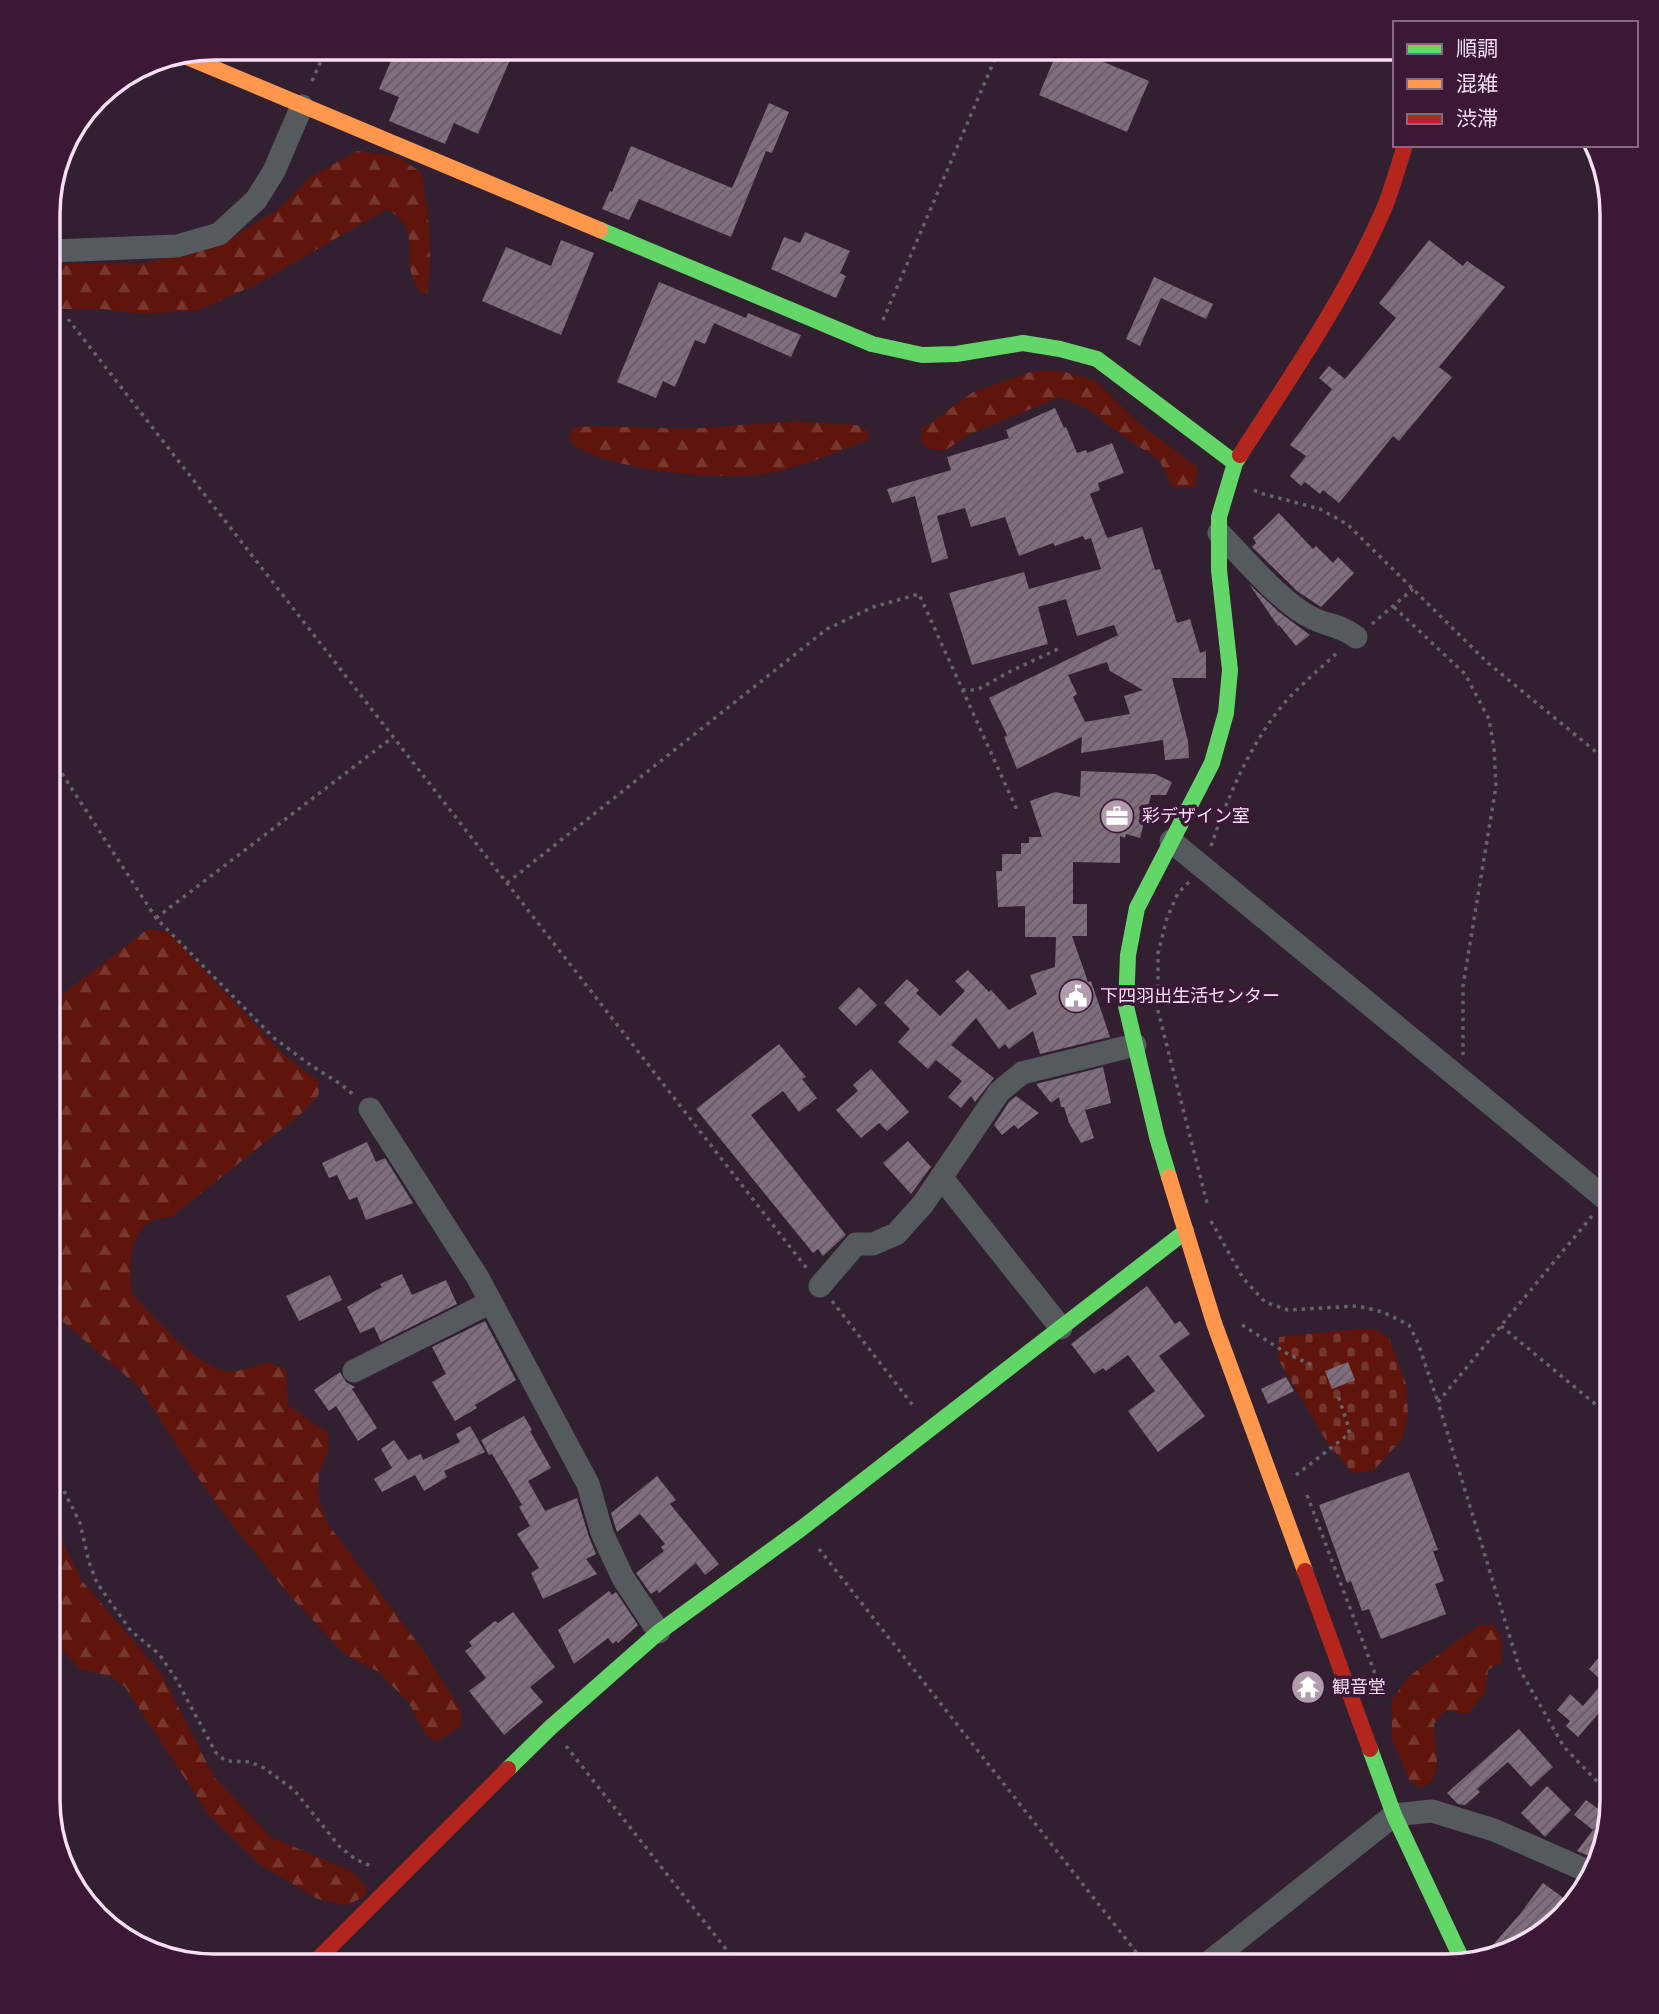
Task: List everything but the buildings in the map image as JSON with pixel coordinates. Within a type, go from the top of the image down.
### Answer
[{"type":"street","points":[[196,61],[872,344],[922,355],[956,354],[1023,343],[1097,359],[1234,469]]},
{"type":"street","points":[[60,251],[177,246],[219,234],[256,200],[274,172],[302,106]]},
{"type":"street","points":[[1404,147],[1384,209],[1364,250],[1320,332],[1234,469],[1219,517],[1219,570],[1230,670],[1226,712],[1212,763],[1137,908],[1128,955],[1126,1006],[1157,1137],[1210,1308],[1394,1815],[1459,1953]]},
{"type":"street","points":[[1219,533],[1283,596],[1310,617],[1344,628],[1356,637]]},
{"type":"street","points":[[1171,841],[1600,1194]]},
{"type":"street","points":[[820,1286],[856,1244],[873,1244],[897,1234],[923,1204],[999,1092],[1022,1073],[1135,1045]]},
{"type":"street","points":[[370,1110],[478,1278],[588,1485],[602,1533],[623,1578],[659,1632]]},
{"type":"street","points":[[941,1177],[1061,1328]]},
{"type":"street","points":[[323,1954],[551,1727],[659,1632],[802,1528],[1186,1231]]},
{"type":"street","points":[[355,1371],[491,1302]]},
{"type":"street","points":[[1219,1954],[1394,1815],[1432,1811],[1494,1830],[1583,1869]]},
{"type":"path","points":[[302,106],[321,60]]},
{"type":"path","points":[[872,344],[994,60]]},
{"type":"path","points":[[68,318],[931,1429]]},
{"type":"path","points":[[1234,469],[1260,493],[1320,509],[1347,524],[1488,663],[1600,755]]},
{"type":"path","points":[[1208,1208],[1158,1011],[1158,953],[1167,918],[1178,893],[1203,866],[1225,805],[1254,748],[1287,701],[1413,589]]},
{"type":"path","points":[[507,883],[827,629],[873,607],[919,594],[1017,810]]},
{"type":"path","points":[[1394,607],[1465,674],[1489,719],[1494,748],[1496,786],[1463,986],[1464,1082]]},
{"type":"path","points":[[962,690],[977,690],[1058,649]]},
{"type":"path","points":[[156,918],[393,737]]},
{"type":"path","points":[[60,772],[156,918],[274,1038],[342,1085],[370,1110]]},
{"type":"path","points":[[1438,1402],[1600,1211]]},
{"type":"path","points":[[1211,1221],[1243,1278],[1265,1302],[1288,1310],[1358,1306],[1384,1311],[1409,1325],[1438,1402],[1520,1670],[1564,1747],[1600,1784]]},
{"type":"path","points":[[1210,1308],[1288,1354],[1316,1367]]},
{"type":"path","points":[[1501,1326],[1600,1408]]},
{"type":"path","points":[[1275,1491],[1349,1434],[1337,1393]]},
{"type":"path","points":[[64,1491],[80,1523],[97,1583],[131,1630],[159,1654],[176,1679],[216,1753],[226,1761],[250,1762],[264,1768],[293,1790],[339,1846],[355,1859],[399,1880]]},
{"type":"path","points":[[802,1528],[1138,1954]]},
{"type":"path","points":[[551,1727],[730,1954]]},
{"type":"green space","points":[[357,151],[396,156],[421,172],[430,248],[427,293],[420,293],[411,272],[407,230],[397,216],[387,209],[255,285],[199,310],[144,314],[101,309],[60,309],[60,266],[70,263],[140,264],[217,246],[280,208],[309,178]]},
{"type":"green space","points":[[1033,371],[1061,371],[1096,381],[1140,424],[1198,468],[1195,487],[1173,487],[1159,460],[1090,410],[1060,397],[970,434],[944,451],[929,449],[921,442],[922,429],[973,392]]},
{"type":"green space","points":[[796,421],[857,425],[868,431],[868,440],[783,470],[729,476],[677,473],[626,465],[586,452],[569,440],[571,428],[592,426],[687,429]]},
{"type":"green space","points":[[148,929],[168,932],[283,1054],[318,1081],[319,1094],[302,1113],[171,1217],[156,1219],[145,1226],[139,1233],[132,1252],[131,1293],[186,1349],[212,1366],[224,1371],[235,1371],[267,1362],[286,1370],[288,1405],[328,1433],[328,1451],[319,1474],[318,1496],[327,1523],[423,1650],[461,1710],[461,1726],[436,1742],[425,1734],[409,1703],[379,1672],[346,1655],[291,1597],[225,1516],[139,1387],[60,1319],[60,996]]},
{"type":"green space","points":[[1374,1329],[1389,1338],[1406,1384],[1408,1415],[1402,1439],[1374,1470],[1352,1473],[1327,1442],[1278,1359],[1279,1337]]},
{"type":"green space","points":[[60,1537],[82,1581],[161,1673],[214,1777],[271,1837],[351,1871],[367,1888],[364,1897],[347,1905],[318,1899],[259,1864],[209,1815],[125,1687],[110,1676],[80,1669],[60,1647]]},
{"type":"green space","points":[[1479,1625],[1494,1625],[1502,1640],[1502,1661],[1488,1670],[1485,1692],[1468,1714],[1445,1710],[1434,1724],[1437,1763],[1433,1780],[1421,1788],[1409,1780],[1392,1739],[1392,1700],[1408,1677]]},
{"type":"traffic: fast","points":[[600,230],[872,344],[922,355],[956,354],[1023,343],[1097,359],[1235,463]]},
{"type":"traffic: fast","points":[[1169,1177],[1126,1006],[1128,955],[1137,908],[1212,763],[1226,713],[1230,670],[1219,570],[1219,517],[1235,463],[1240,455]]},
{"type":"traffic: fast","points":[[508,1769],[551,1727],[659,1632],[802,1528],[1186,1231]]},
{"type":"traffic: fast","points":[[1370,1749],[1394,1815],[1459,1953]]},
{"type":"traffic: slow","points":[[196,61],[600,230]]},
{"type":"traffic: slow","points":[[1169,1177],[1214,1323],[1305,1571]]},
{"type":"traffic: jam","points":[[1240,455],[1352,275],[1383,211],[1404,147]]},
{"type":"traffic: jam","points":[[1305,1571],[1370,1749]]},
{"type":"traffic: jam","points":[[323,1954],[508,1769]]},
{"type":"place","name":"彩デザイン室","points":[[1117,816]]},
{"type":"place","name":"下四羽出生活センター","points":[[1076,996]]},
{"type":"place","name":"観音堂","points":[[1308,1687]]}]
